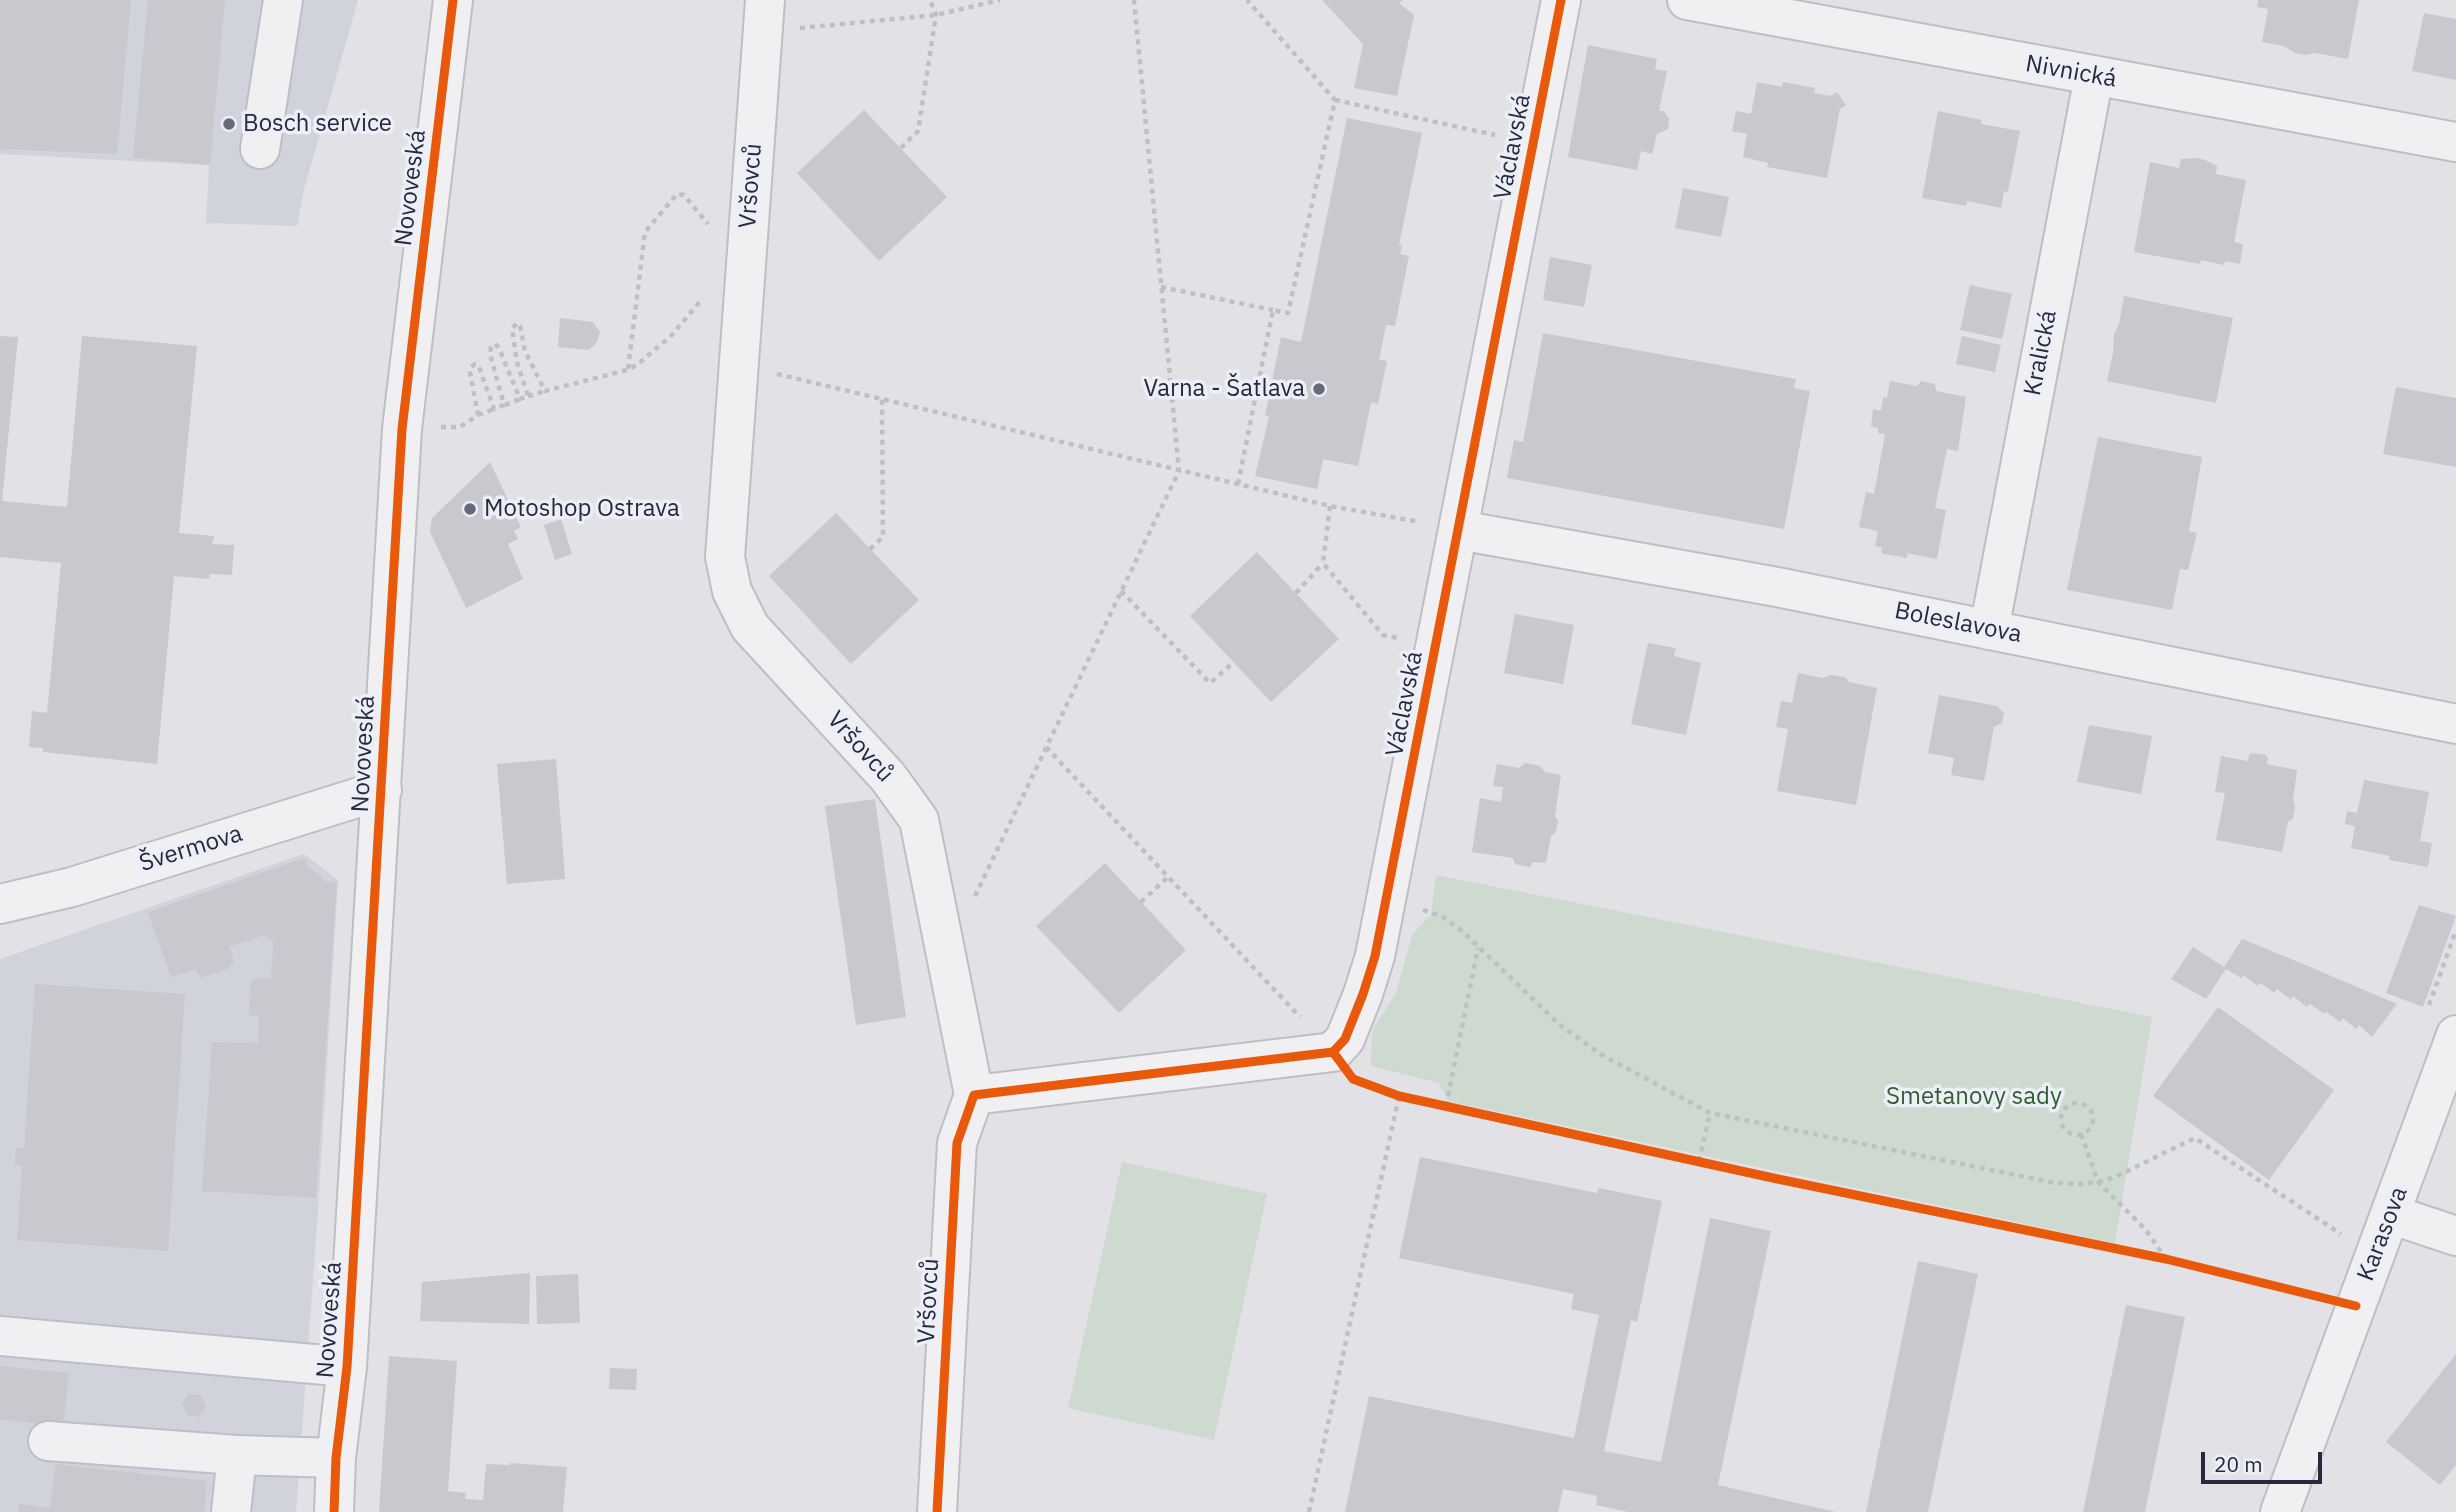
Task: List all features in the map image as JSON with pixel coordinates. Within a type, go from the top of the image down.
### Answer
[{"type":"street","points":[[260,149],[282,0]]},
{"type":"street","name":"Novoveská","points":[[334,1512],[347,1367],[402,429],[453,0]]},
{"type":"street","name":"Václavská","points":[[1333,1052],[1345,1039],[1375,956],[1561,0]]},
{"type":"street","name":"Nivnická","points":[[1686,0],[2456,142]]},
{"type":"street","name":"Vršovců","points":[[763,16],[726,557],[732,591],[750,627],[888,777],[919,820],[974,1095],[957,1143],[937,1512]]},
{"type":"street","name":"Kralická","points":[[1989,630],[2094,76]]},
{"type":"street","name":"Boleslavova","points":[[1459,530],[1777,587],[2456,724]]},
{"type":"street","name":"Švermova","points":[[0,904],[72,887],[382,790]]},
{"type":"street","name":"Karasova","points":[[2280,1512],[2390,1214],[2444,1108],[2456,1035]]},
{"type":"street","points":[[974,1095],[1333,1052]]},
{"type":"street","points":[[2390,1214],[2456,1236]]},
{"type":"street","points":[[0,1336],[347,1367]]},
{"type":"street","points":[[48,1441],[237,1455],[337,1458]]},
{"type":"street","points":[[231,1512],[237,1455]]},
{"type":"path","points":[[901,148],[918,131],[936,15],[930,0]]},
{"type":"path","points":[[763,16],[936,15],[1000,0]]},
{"type":"path","points":[[947,953],[1179,471],[1134,0]]},
{"type":"path","points":[[1247,0],[1335,100],[1533,143]]},
{"type":"path","points":[[1161,287],[1288,313],[1335,100]]},
{"type":"path","points":[[627,370],[645,232],[677,194],[684,195],[714,232],[747,236]]},
{"type":"path","points":[[440,427],[460,427],[478,415],[528,396],[627,370],[637,365],[671,336],[703,298]]},
{"type":"path","points":[[1238,485],[1273,310]]},
{"type":"path","points":[[528,396],[515,351],[512,329],[517,323],[525,351],[545,391]]},
{"type":"path","points":[[504,405],[490,354],[491,347],[495,344],[520,399]]},
{"type":"path","points":[[478,415],[470,372],[475,364],[479,367],[494,409]]},
{"type":"path","points":[[738,365],[1238,485],[1459,530]]},
{"type":"path","points":[[870,549],[883,537],[882,399]]},
{"type":"path","points":[[1296,593],[1323,563],[1331,506]]},
{"type":"path","points":[[1323,563],[1384,635],[1436,648]]},
{"type":"path","points":[[1121,591],[1210,684],[1234,662]]},
{"type":"path","points":[[1046,747],[1333,1052]]},
{"type":"path","points":[[1141,902],[1168,877]]},
{"type":"path","points":[[1385,906],[1423,910],[1443,917],[1461,930],[1561,1026],[1602,1055],[1710,1113],[2055,1183],[2081,1184],[2115,1177],[2195,1139],[2350,1240],[2376,1251]]},
{"type":"path","points":[[1446,1106],[1478,947]]},
{"type":"path","points":[[1387,1092],[1411,1099]]},
{"type":"path","points":[[1309,1512],[1399,1096]]},
{"type":"path","points":[[1434,1103],[1460,1109]]},
{"type":"path","points":[[2081,1103],[2092,1113],[2090,1128],[2081,1134],[2066,1131],[2061,1122],[2063,1111],[2071,1104],[2081,1103]]},
{"type":"path","points":[[1699,1161],[1710,1113]]},
{"type":"path","points":[[2081,1134],[2098,1182],[2146,1230],[2165,1259]]},
{"type":"path","points":[[1685,1158],[1711,1164]]},
{"type":"path","points":[[2152,1256],[2179,1262]]},
{"type":"shaded area","name":"Bosch service","points":[[0,0],[358,0],[304,189],[297,226],[206,223],[209,165],[0,154]]},
{"type":"shaded area","points":[[304,854],[338,880],[296,1512],[0,1512],[0,959]]},
{"type":"green space","name":"Smetanovy sady","points":[[1436,875],[2152,1017],[2115,1243],[1448,1101],[1439,1083],[1371,1066],[1372,1030],[1396,993],[1412,935],[1431,914]]},
{"type":"green space","points":[[1122,1162],[1267,1194],[1214,1440],[1068,1408]]},
{"type":"building","points":[[0,0],[131,0],[117,154],[0,149]]},
{"type":"building","points":[[148,0],[225,0],[210,165],[133,158]]},
{"type":"building","points":[[1322,0],[1403,0],[1399,3],[1414,15],[1397,96],[1354,88],[1363,44]]},
{"type":"building","points":[[2258,0],[2359,0],[2348,59],[2315,53],[2295,53],[2284,46],[2262,42],[2268,9],[2257,7]]},
{"type":"building","points":[[2424,13],[2456,19],[2456,80],[2412,71]]},
{"type":"building","points":[[1588,45],[1657,59],[1655,69],[1667,71],[1659,111],[1664,111],[1669,119],[1668,129],[1657,134],[1652,154],[1641,151],[1637,170],[1568,157]]},
{"type":"building","points":[[1757,82],[1782,87],[1783,82],[1815,88],[1814,93],[1830,96],[1837,92],[1846,105],[1840,109],[1827,178],[1767,167],[1768,163],[1743,157],[1747,134],[1732,131],[1736,111],[1751,114]]},
{"type":"building","points":[[864,110],[947,197],[879,261],[797,173]]},
{"type":"building","points":[[1938,111],[1982,120],[1981,124],[2020,131],[2008,192],[2004,191],[2001,208],[1967,201],[1966,206],[1922,198]]},
{"type":"building","points":[[1347,118],[1422,133],[1399,245],[1402,245],[1400,254],[1409,256],[1395,326],[1386,325],[1379,360],[1387,361],[1378,404],[1371,402],[1358,466],[1323,459],[1317,489],[1255,476],[1269,417],[1265,415],[1281,337],[1301,342]]},
{"type":"building","points":[[2196,158],[2217,166],[2216,174],[2246,180],[2234,242],[2243,244],[2240,264],[2225,261],[2224,265],[2201,260],[2200,264],[2134,252],[2150,162],[2179,168],[2181,159]]},
{"type":"building","points":[[1683,188],[1729,197],[1721,237],[1675,228]]},
{"type":"building","points":[[1550,257],[1592,265],[1584,307],[1543,300]]},
{"type":"building","points":[[1970,285],[2012,294],[2002,339],[1960,330]]},
{"type":"building","points":[[2124,296],[2233,318],[2216,403],[2107,381],[2114,334],[2119,324]]},
{"type":"building","points":[[560,318],[593,322],[600,332],[597,342],[589,350],[558,347]]},
{"type":"building","points":[[1543,333],[1796,379],[1794,388],[1810,391],[1784,529],[1507,478],[1514,440],[1523,442]]},
{"type":"building","points":[[0,336],[18,337],[2,501],[67,507],[82,336],[197,346],[179,533],[214,536],[212,544],[234,545],[232,575],[210,574],[209,579],[174,576],[157,764],[43,752],[43,748],[29,747],[32,711],[47,713],[61,563],[0,557]]},
{"type":"building","points":[[1962,336],[2001,345],[1995,372],[1956,364]]},
{"type":"building","points":[[1890,381],[1917,386],[1921,381],[1935,384],[1936,391],[1966,397],[1958,451],[1947,449],[1935,508],[1946,510],[1937,559],[1906,553],[1908,556],[1904,559],[1883,554],[1883,548],[1875,546],[1878,531],[1859,527],[1866,492],[1874,494],[1885,434],[1878,433],[1878,428],[1871,427],[1873,409],[1881,411],[1883,397],[1887,398]]},
{"type":"building","points":[[2396,387],[2456,398],[2456,467],[2383,454]]},
{"type":"building","points":[[2098,437],[2202,457],[2189,531],[2197,533],[2188,570],[2180,569],[2172,610],[2067,590]]},
{"type":"building","points":[[490,462],[521,527],[514,531],[518,539],[508,544],[523,579],[466,608],[430,532],[432,518]]},
{"type":"building","points":[[836,513],[919,600],[851,664],[769,576]]},
{"type":"building","points":[[561,519],[572,554],[555,560],[544,525]]},
{"type":"building","points":[[1257,552],[1339,639],[1271,702],[1190,616]]},
{"type":"building","points":[[1515,614],[1574,625],[1563,684],[1504,673]]},
{"type":"building","points":[[1648,643],[1676,648],[1674,656],[1701,663],[1686,735],[1631,724]]},
{"type":"building","points":[[1798,673],[1823,678],[1831,675],[1845,677],[1849,682],[1877,688],[1856,805],[1777,791],[1788,729],[1776,727],[1781,701],[1792,703]]},
{"type":"building","points":[[1939,695],[1997,706],[2004,713],[2002,723],[1994,727],[1984,781],[1951,775],[1954,758],[1928,753]]},
{"type":"building","points":[[2089,725],[2152,736],[2141,794],[2077,782]]},
{"type":"building","points":[[2252,753],[2266,755],[2267,764],[2297,770],[2293,819],[2288,822],[2282,852],[2216,840],[2225,793],[2215,792],[2221,756],[2248,761]]},
{"type":"building","points":[[556,759],[565,879],[507,884],[497,764]]},
{"type":"building","points":[[1525,763],[1540,766],[1545,772],[1561,775],[1555,816],[1558,821],[1556,832],[1551,836],[1546,863],[1533,862],[1530,867],[1515,864],[1513,858],[1472,852],[1480,798],[1501,802],[1503,787],[1493,786],[1497,764],[1519,768]]},
{"type":"building","points":[[2364,780],[2429,792],[2420,841],[2432,843],[2428,867],[2389,860],[2390,856],[2351,848],[2355,826],[2345,824],[2347,811],[2357,813]]},
{"type":"building","points":[[875,799],[906,1017],[856,1025],[825,806]]},
{"type":"building","points":[[304,858],[308,868],[318,873],[324,881],[337,883],[316,1198],[202,1191],[212,1042],[258,1043],[259,1016],[249,1015],[250,984],[255,978],[271,979],[273,942],[264,935],[229,947],[234,961],[229,968],[200,978],[196,969],[171,977],[148,912]]},
{"type":"building","points":[[1105,863],[1186,950],[1119,1013],[1036,926]]},
{"type":"building","points":[[2419,905],[2456,916],[2423,1007],[2386,993]]},
{"type":"building","points":[[2242,939],[2397,1004],[2372,1037],[2359,1025],[2356,1029],[2343,1018],[2340,1022],[2310,1004],[2307,1007],[2293,996],[2291,1000],[2277,989],[2274,993],[2260,983],[2258,986],[2243,975],[2241,978],[2226,969],[2206,999],[2171,979],[2193,947],[2224,967]]},
{"type":"building","points":[[35,984],[185,994],[168,1251],[17,1240],[22,1166],[15,1165],[16,1148],[24,1149]]},
{"type":"building","points":[[2218,1007],[2334,1090],[2269,1180],[2153,1096]]},
{"type":"building","points":[[1420,1157],[1597,1193],[1599,1188],[1662,1201],[1637,1322],[1631,1320],[1604,1451],[1661,1462],[1710,1218],[1771,1231],[1718,1485],[1836,1512],[1628,1512],[1596,1505],[1597,1496],[1563,1489],[1558,1512],[1345,1512],[1369,1396],[1574,1438],[1599,1315],[1571,1309],[1574,1294],[1399,1258]]},
{"type":"building","points":[[1918,1261],[1978,1274],[1928,1512],[1866,1512]]},
{"type":"building","points":[[530,1273],[529,1324],[420,1321],[422,1282]]},
{"type":"building","points":[[578,1274],[580,1323],[537,1324],[536,1276]]},
{"type":"building","points":[[2126,1305],[2185,1317],[2145,1512],[2083,1512]]},
{"type":"building","points":[[2456,1354],[2456,1465],[2440,1485],[2386,1442]]},
{"type":"building","points":[[389,1356],[457,1361],[448,1491],[466,1493],[465,1499],[483,1500],[486,1464],[567,1467],[563,1512],[379,1512]]},
{"type":"building","points":[[0,1366],[69,1373],[63,1427],[0,1419]]},
{"type":"building","points":[[610,1368],[637,1369],[636,1390],[609,1389]]},
{"type":"building","points":[[189,1394],[201,1395],[206,1407],[199,1417],[187,1415],[182,1404]]},
{"type":"building","points":[[56,1464],[207,1481],[204,1512],[18,1512],[19,1504],[50,1508]]},
{"type":"cycle path","points":[[334,1512],[336,1458],[347,1367],[402,429],[453,0]]},
{"type":"cycle path","points":[[937,1512],[957,1143],[974,1095],[1333,1052],[1345,1039],[1375,956],[1561,0]]},
{"type":"cycle path","points":[[1333,1052],[1353,1079],[1399,1096],[1773,1178],[2166,1259],[2356,1306]]},
{"type":"place","name":"Bosch service","points":[[229,124]]},
{"type":"place","name":"Varna - Šatlava","points":[[1319,389]]},
{"type":"place","name":"Motoshop Ostrava","points":[[470,509]]}]
